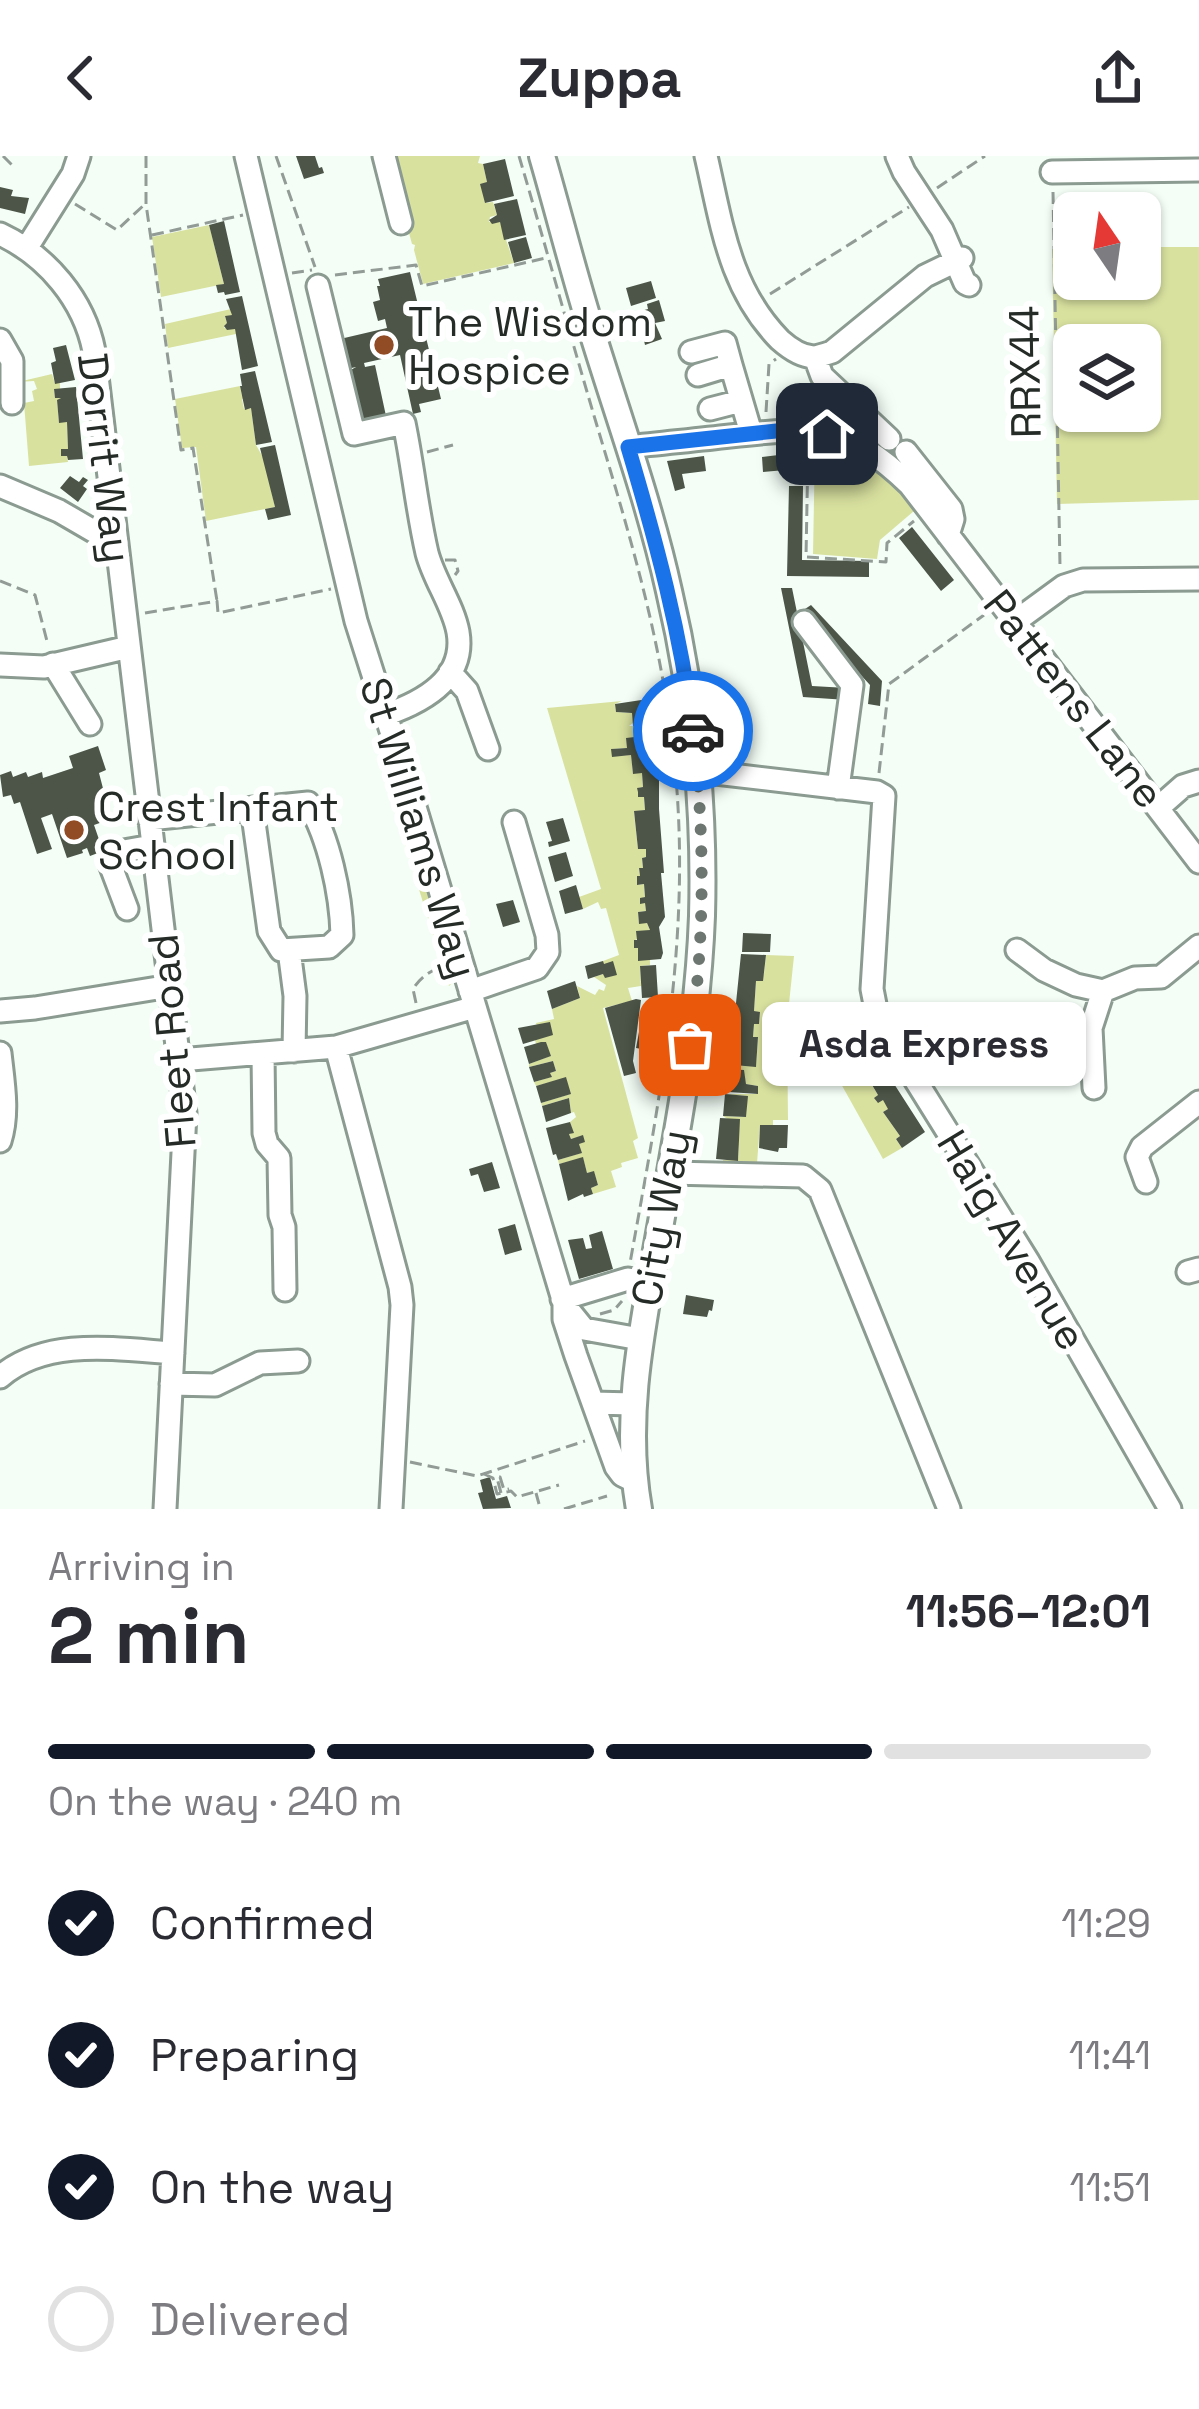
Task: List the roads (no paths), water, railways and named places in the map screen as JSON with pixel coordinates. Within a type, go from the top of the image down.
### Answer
[{"type":"main road","name":"City Way","points":[[542,156],[656,541],[678,630],[698,772],[702,862],[694,1016],[639,1281],[640,1339],[633,1404],[616,1472],[639,1509]]},
{"type":"street","points":[[26,249],[79,156]]},
{"type":"street","name":"St Williams Way","points":[[246,156],[346,586],[563,1301],[564,1319],[616,1472]]},
{"type":"street","points":[[384,156],[401,223]]},
{"type":"street","points":[[706,156],[742,290],[788,348],[815,357],[832,352],[925,276],[959,260]]},
{"type":"street","points":[[897,156],[969,285]]},
{"type":"street","points":[[1052,172],[1199,170]]},
{"type":"street","name":"Dorrit Way","points":[[0,234],[26,249],[70,293],[93,343],[129,647]]},
{"type":"street","points":[[322,277],[354,434],[404,423],[424,537],[443,569],[458,633],[458,652],[443,684],[429,697],[386,715]]},
{"type":"street","points":[[0,340],[12,362],[8,393]]},
{"type":"street","points":[[691,352],[725,343],[741,401],[758,433]]},
{"type":"street","name":"Pattens Lane","points":[[815,357],[822,376],[897,446],[951,509],[948,535]]},
{"type":"street","points":[[698,375],[731,365]]},
{"type":"street","points":[[710,410],[741,401]]},
{"type":"street","name":"Pattens Lane","points":[[628,447],[809,430],[841,438],[885,462],[910,485],[1199,862]]},
{"type":"street","points":[[0,486],[102,536],[116,535]]},
{"type":"street","points":[[1008,612],[1082,580],[1199,579]]},
{"type":"street","points":[[698,772],[838,788],[852,685],[804,622]]},
{"type":"street","points":[[0,665],[53,664],[129,647]]},
{"type":"street","name":"Fleet Road","points":[[129,647],[186,1135],[165,1509]]},
{"type":"street","points":[[53,664],[90,724]]},
{"type":"street","points":[[450,672],[467,691],[488,749]]},
{"type":"street","points":[[1158,808],[1183,786],[1199,781]]},
{"type":"street","name":"Haig Avenue","points":[[838,788],[877,792],[886,800],[872,988],[878,1020],[1028,1261],[1170,1509]]},
{"type":"street","points":[[149,820],[252,808],[308,803],[319,820],[342,908],[342,935],[329,947],[281,950],[269,931],[252,808]]},
{"type":"street","points":[[179,1060],[336,1048],[473,999],[537,968],[548,952],[547,935],[514,822]]},
{"type":"street","points":[[127,909],[111,857],[152,846]]},
{"type":"street","points":[[1018,950],[1043,970],[1103,991],[1135,978],[1161,976],[1199,946]]},
{"type":"street","points":[[290,950],[294,1052]]},
{"type":"street","points":[[0,1011],[170,986]]},
{"type":"street","points":[[1094,1088],[1091,1028],[1103,991]]},
{"type":"street","points":[[336,1048],[400,1287],[392,1509]]},
{"type":"street","points":[[0,1052],[4,1103],[0,1141]]},
{"type":"street","points":[[263,1054],[264,1133],[279,1160],[285,1289]]},
{"type":"street","points":[[1146,1182],[1137,1157],[1142,1147],[1184,1126],[1199,1102]]},
{"type":"street","points":[[660,1182],[803,1176],[820,1190],[950,1509]]},
{"type":"street","points":[[639,1281],[563,1301],[577,1323],[592,1323],[640,1339]]},
{"type":"street","points":[[573,1348],[582,1344],[592,1323]]},
{"type":"street","points":[[0,1377],[14,1365],[59,1350],[173,1353]]},
{"type":"street","points":[[171,1384],[215,1384],[260,1364],[298,1361]]},
{"type":"street","points":[[593,1402],[633,1404]]},
{"type":"place","name":"The Wisdom Hospice","points":[[384,345]]},
{"type":"place","name":"Crest Infant School","points":[[74,830]]},
{"type":"place","name":"Asda Express","points":[[690,1045]]}]
